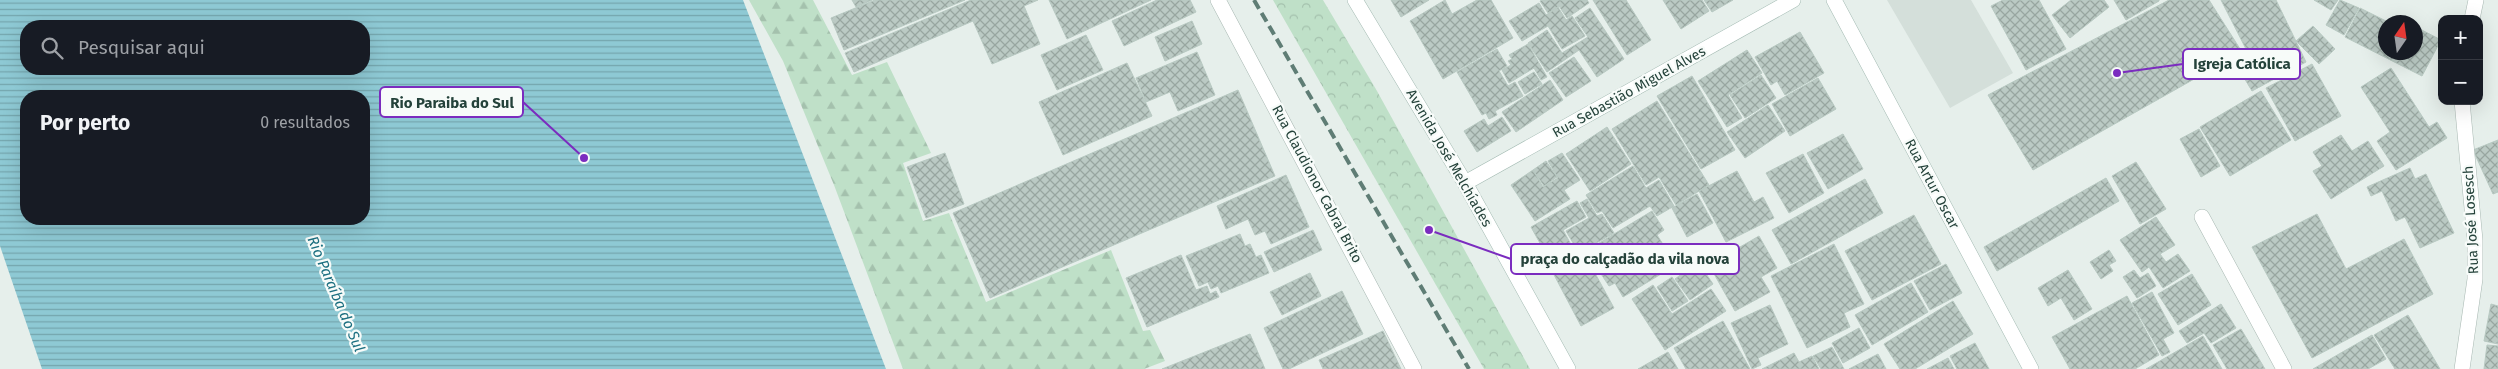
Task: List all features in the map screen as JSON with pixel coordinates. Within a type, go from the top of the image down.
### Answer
[{"type":"street","name":"Rua Claudionor Cabral Brito","points":[[1218,0],[1414,369]]},
{"type":"street","name":"Avenida José Melchíades","points":[[1355,0],[1465,183],[1568,369]]},
{"type":"street","name":"Rua Sebastião Miguel Alves","points":[[1465,183],[1793,0]]},
{"type":"street","name":"Rua Artur Oscar","points":[[1834,0],[2031,369]]},
{"type":"street","points":[[2473,15],[2476,0]]},
{"type":"street","name":"Rua José Losesch","points":[[2462,105],[2475,240],[2475,279],[2462,369]]},
{"type":"street","points":[[2202,217],[2284,369]]},
{"type":"shaded area","points":[[1887,0],[1971,0],[2013,73],[1950,108]]},
{"type":"green space","points":[[749,0],[813,0],[852,75],[887,62],[931,153],[903,163],[923,221],[949,213],[986,302],[1111,250],[1143,331],[1150,330],[1165,361],[1144,369],[903,369],[834,185],[783,61]]},
{"type":"green space","points":[[1273,0],[1323,0],[1377,91],[1530,369],[1484,369]]},
{"type":"water","name":"Rio Paraíba do Sul","points":[[0,0],[743,0],[886,369],[42,369],[0,246]]},
{"type":"building","points":[[852,0],[872,0],[856,7]]},
{"type":"building","points":[[875,0],[965,0],[844,50],[831,18]]},
{"type":"building","points":[[971,0],[1038,0],[1024,6],[1040,44],[992,64],[973,21],[854,72],[845,53]]},
{"type":"building","points":[[1049,0],[1151,0],[1067,39]]},
{"type":"building","points":[[1157,0],[1190,0],[1196,12],[1124,46],[1112,21]]},
{"type":"building","points":[[1391,0],[1429,0],[1401,17]]},
{"type":"building","points":[[1445,0],[1452,14],[1477,0],[1491,0],[1513,38],[1443,79],[1410,21]]},
{"type":"building","points":[[1587,0],[1589,3],[1567,18],[1559,6],[1548,13],[1540,1]]},
{"type":"building","points":[[1593,0],[1626,0],[1651,40],[1627,55]]},
{"type":"building","points":[[1663,0],[1702,0],[1709,11],[1681,29]]},
{"type":"building","points":[[1704,0],[1733,0],[1712,12]]},
{"type":"building","points":[[2003,0],[2039,0],[2066,49],[2026,70],[1991,6]]},
{"type":"building","points":[[2071,0],[2104,0],[2109,7],[2070,38],[2052,15]]},
{"type":"building","points":[[2114,0],[2159,0],[2159,1],[2126,20]]},
{"type":"building","points":[[2169,0],[2209,0],[2242,52],[2033,170],[1988,95]]},
{"type":"building","points":[[2221,0],[2276,0],[2306,62],[2252,91],[2234,61],[2248,53]]},
{"type":"building","points":[[2314,0],[2338,0],[2331,10]]},
{"type":"building","points":[[2340,0],[2359,8],[2344,35],[2326,25]]},
{"type":"building","points":[[1539,3],[1546,15],[1558,7],[1566,20],[1572,16],[1585,36],[1562,49],[1548,26],[1522,41],[1509,21]]},
{"type":"building","points":[[1590,8],[1624,59],[1597,77],[1579,50],[1547,72],[1528,43],[1547,30],[1562,53],[1588,37],[1575,18]]},
{"type":"building","points":[[2360,8],[2378,17],[2378,54],[2345,37]]},
{"type":"building","points":[[1192,21],[1202,44],[1165,61],[1155,37]]},
{"type":"building","points":[[2313,26],[2335,49],[2319,64],[2296,41]]},
{"type":"building","points":[[2423,31],[2438,38],[2438,46],[2422,76],[2390,60],[2423,60]]},
{"type":"building","points":[[1800,32],[1824,73],[1785,95],[1777,81],[1771,85],[1755,57]]},
{"type":"building","points":[[1086,35],[1103,70],[1057,90],[1041,55]]},
{"type":"building","points":[[1528,44],[1547,77],[1541,80],[1534,68],[1509,83],[1502,70],[1511,65],[1508,61],[1512,59],[1509,55]]},
{"type":"building","points":[[1497,49],[1507,66],[1499,71],[1508,86],[1515,82],[1523,96],[1495,111],[1497,115],[1489,119],[1486,113],[1482,115],[1457,72]]},
{"type":"building","points":[[1747,50],[1762,73],[1728,95],[1742,118],[1727,127],[1698,81]]},
{"type":"building","points":[[1197,52],[1215,95],[1178,111],[1170,92],[1146,102],[1136,78]]},
{"type":"building","points":[[1574,57],[1591,81],[1566,97],[1549,73]]},
{"type":"building","points":[[1127,63],[1152,116],[1063,155],[1039,102]]},
{"type":"building","points":[[2312,64],[2341,116],[2295,141],[2266,88]]},
{"type":"building","points":[[2391,68],[2429,127],[2437,122],[2447,138],[2396,170],[2377,141],[2390,132],[2361,87]]},
{"type":"building","points":[[1534,72],[1542,84],[1525,94],[1518,82]]},
{"type":"building","points":[[1761,75],[1776,98],[1745,118],[1730,95]]},
{"type":"building","points":[[1692,76],[1735,150],[1701,169],[1657,96]]},
{"type":"building","points":[[1818,78],[1836,109],[1790,136],[1772,104]]},
{"type":"building","points":[[1550,80],[1563,100],[1516,132],[1502,112]]},
{"type":"building","points":[[1238,90],[1275,176],[990,298],[953,213]]},
{"type":"building","points":[[2261,91],[2291,140],[2230,176],[2200,127]]},
{"type":"building","points":[[1657,101],[1709,185],[1676,205],[1659,177],[1646,185],[1612,129]]},
{"type":"building","points":[[1768,105],[1785,131],[1745,158],[1727,132]]},
{"type":"building","points":[[1502,117],[1511,131],[1477,152],[1464,131],[1484,119],[1488,126]]},
{"type":"building","points":[[1607,127],[1631,164],[1590,191],[1566,154]]},
{"type":"building","points":[[2199,129],[2220,166],[2201,177],[2180,139]]},
{"type":"building","points":[[1843,134],[1863,169],[1828,189],[1807,153]]},
{"type":"building","points":[[2341,135],[2352,151],[2368,141],[2384,166],[2331,199],[2313,171],[2322,166],[2313,152]]},
{"type":"building","points":[[2498,140],[2498,192],[2493,194],[2473,150]]},
{"type":"building","points":[[945,153],[964,204],[926,218],[907,167]]},
{"type":"building","points":[[1562,153],[1580,180],[1564,190],[1570,199],[1535,221],[1511,185],[1533,170],[1543,187],[1558,178],[1548,161]]},
{"type":"building","points":[[1803,154],[1824,193],[1789,213],[1766,173]]},
{"type":"building","points":[[1546,161],[1557,177],[1544,186],[1533,170]]},
{"type":"building","points":[[2136,162],[2166,209],[2140,224],[2112,176]]},
{"type":"building","points":[[1633,166],[1646,188],[1659,180],[1674,206],[1657,216],[1650,206],[1613,228],[1602,211],[1597,213],[1586,195]]},
{"type":"building","points":[[2410,168],[2415,179],[2426,174],[2454,233],[2420,248],[2405,217],[2396,221],[2382,191],[2371,196],[2367,187]]},
{"type":"building","points":[[1737,171],[1754,202],[1763,197],[1774,218],[1726,242],[1699,191]]},
{"type":"building","points":[[1286,175],[1309,227],[1271,244],[1265,231],[1255,235],[1248,219],[1226,229],[1217,206]]},
{"type":"building","points":[[2106,178],[2119,201],[1997,271],[1984,247]]},
{"type":"building","points":[[1865,179],[1883,213],[1791,264],[1772,230]]},
{"type":"building","points":[[1697,194],[1713,223],[1687,237],[1672,208]]},
{"type":"building","points":[[1587,199],[1597,216],[1602,214],[1614,233],[1579,253],[1566,231],[1589,218],[1580,203]]},
{"type":"building","points":[[1577,201],[1586,217],[1563,230],[1574,250],[1551,263],[1531,227]]},
{"type":"building","points":[[1652,211],[1664,230],[1657,235],[1666,249],[1656,255],[1666,271],[1623,297],[1615,283],[1609,286],[1586,251]]},
{"type":"building","points":[[2317,214],[2346,269],[2404,239],[2433,294],[2312,358],[2252,247]]},
{"type":"building","points":[[1914,215],[1941,264],[1872,300],[1845,251]]},
{"type":"building","points":[[2156,217],[2175,245],[2160,254],[2166,262],[2178,254],[2190,271],[2163,288],[2149,267],[2142,272],[2120,240]]},
{"type":"building","points":[[1313,230],[1322,250],[1274,272],[1264,252]]},
{"type":"building","points":[[1240,234],[1245,246],[1250,244],[1256,257],[1261,255],[1269,273],[1221,293],[1218,286],[1211,289],[1208,282],[1199,286],[1186,256]]},
{"type":"building","points":[[1759,236],[1777,268],[1761,277],[1770,292],[1735,311],[1709,265]]},
{"type":"building","points":[[1834,244],[1864,304],[1844,313],[1850,327],[1807,348],[1771,276]]},
{"type":"building","points":[[2109,250],[2116,261],[2109,265],[2113,271],[2101,279],[2090,262]]},
{"type":"building","points":[[1584,253],[1614,308],[1581,326],[1552,271]]},
{"type":"building","points":[[1181,255],[1196,290],[1207,286],[1210,294],[1216,291],[1219,297],[1147,327],[1126,278]]},
{"type":"building","points":[[1698,262],[1713,284],[1690,300],[1675,279]]},
{"type":"building","points":[[1946,264],[1962,293],[1930,310],[1914,281]]},
{"type":"building","points":[[2068,270],[2092,309],[2074,320],[2061,298],[2048,306],[2038,288]]},
{"type":"building","points":[[2134,270],[2140,278],[2148,273],[2156,286],[2137,298],[2123,277]]},
{"type":"building","points":[[1310,273],[1321,296],[1282,315],[1270,292]]},
{"type":"building","points":[[2192,274],[2211,305],[2178,325],[2158,294]]},
{"type":"building","points":[[1672,277],[1688,301],[1672,311],[1657,287]]},
{"type":"building","points":[[1911,283],[1928,312],[1872,345],[1855,315]]},
{"type":"building","points":[[1653,285],[1672,314],[1711,289],[1726,311],[1665,350],[1632,299]]},
{"type":"building","points":[[1342,291],[1363,334],[1289,369],[1283,369],[1264,328]]},
{"type":"building","points":[[2152,292],[2174,333],[2163,339],[2170,352],[2162,356],[2132,303]]},
{"type":"building","points":[[2127,296],[2159,355],[2135,369],[2070,369],[2052,337]]},
{"type":"building","points":[[1953,301],[1973,334],[1915,369],[1900,369],[1884,344]]},
{"type":"building","points":[[2221,304],[2236,328],[2211,343],[2204,333],[2187,343],[2179,331]]},
{"type":"building","points":[[2491,304],[2498,306],[2498,344],[2484,341]]},
{"type":"building","points":[[1770,305],[1788,344],[1758,358],[1761,365],[1752,369],[1731,323]]},
{"type":"building","points":[[2408,315],[2440,369],[2395,369],[2374,335]]},
{"type":"building","points":[[1723,321],[1750,369],[1686,369],[1674,348]]},
{"type":"building","points":[[1859,328],[1870,348],[1843,363],[1832,343]]},
{"type":"building","points":[[2241,329],[2265,369],[2227,369],[2213,345]]},
{"type":"building","points":[[1383,331],[1401,369],[1323,369],[1319,360]]},
{"type":"building","points":[[1250,334],[1265,369],[1162,369]]},
{"type":"building","points":[[2372,335],[2386,359],[2368,369],[2313,369]]},
{"type":"building","points":[[2203,336],[2222,369],[2146,369]]},
{"type":"building","points":[[1975,343],[1989,369],[1957,369],[1950,356]]},
{"type":"building","points":[[2487,345],[2498,346],[2498,369],[2484,369]]},
{"type":"building","points":[[1832,347],[1844,369],[1821,369],[1813,356]]},
{"type":"building","points":[[1668,352],[1678,369],[1638,369]]},
{"type":"building","points":[[1794,353],[1799,362],[1812,356],[1819,369],[1762,369]]},
{"type":"building","points":[[1878,354],[1886,369],[1849,369]]},
{"type":"building","points":[[1948,358],[1954,369],[1927,369]]},
{"type":"railway","points":[[1254,0],[1469,369]]},
{"type":"place","name":"Igreja Católica","points":[[2117,73]]},
{"type":"place","name":"Rio Paraiba do Sul","points":[[584,158]]},
{"type":"place","name":"praça do calçadão da vila nova","points":[[1429,230]]}]
